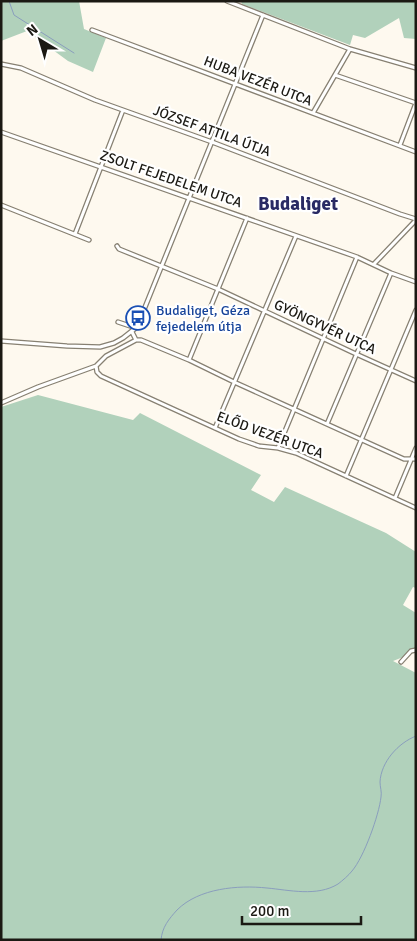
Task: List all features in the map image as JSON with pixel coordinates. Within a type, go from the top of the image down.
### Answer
[{"type":"street","points":[[227,1],[350,49],[416,68]]},
{"type":"street","points":[[1,341],[95,347],[114,343],[136,328],[263,15]]},
{"type":"street","name":"HUBA VEZÉR UTCA","points":[[92,30],[416,152]]},
{"type":"street","points":[[313,113],[350,49]]},
{"type":"street","name":"JÓZSEF ATTILA ÚTJA","points":[[1,64],[21,68],[72,91],[416,220]]},
{"type":"street","points":[[335,75],[416,103],[400,145]]},
{"type":"street","points":[[75,234],[123,110]]},
{"type":"street","name":"ZSOLT FEJEDELEM UTCA","points":[[1,132],[357,257],[416,282]]},
{"type":"street","points":[[1,206],[89,240]]},
{"type":"street","points":[[189,360],[247,218]]},
{"type":"street","points":[[374,264],[416,220]]},
{"type":"street","points":[[215,428],[296,236]]},
{"type":"street","name":"GYÖNGYVÉR UTCA","points":[[116,246],[118,249],[218,289],[416,381]]},
{"type":"street","points":[[278,448],[357,257]]},
{"type":"street","points":[[327,424],[391,273]]},
{"type":"street","points":[[346,476],[416,310]]},
{"type":"street","points":[[118,322],[136,328]]},
{"type":"street","points":[[132,332],[136,340]]},
{"type":"street","points":[[1,403],[96,366],[106,356],[136,340],[141,340],[189,360],[404,459],[416,459]]},
{"type":"street","name":"ELŐD VEZÉR UTCA","points":[[96,366],[97,372],[102,376],[239,439],[259,446],[278,448],[296,453],[416,508]]},
{"type":"street","points":[[395,498],[416,448]]},
{"type":"street","points":[[401,662],[411,651],[416,650]]},
{"type":"green space","points":[[1,1],[79,1],[84,29],[106,38],[93,72],[68,61],[27,31],[1,41]]},
{"type":"green space","points":[[241,1],[416,1],[416,39],[404,38],[399,18],[365,38],[353,35],[350,45],[242,4]]},
{"type":"green space","points":[[38,395],[133,420],[140,413],[261,475],[251,490],[274,502],[285,487],[386,533],[416,552],[416,588],[413,587],[403,605],[416,613],[416,652],[393,661],[416,673],[416,940],[1,940],[1,407]]},
{"type":"waterway","points":[[9,1],[14,15],[74,53]]},
{"type":"waterway","points":[[161,940],[164,927],[177,910],[196,897],[207,893],[244,887],[312,892],[330,888],[340,883],[357,865],[370,836],[380,805],[381,775],[387,761],[397,748],[416,736]]},
{"type":"place","name":"Budaliget, Géza fejedelem útja","points":[[138,318]]},
{"type":"district","name":"Budaliget","points":[[298,204]]}]
